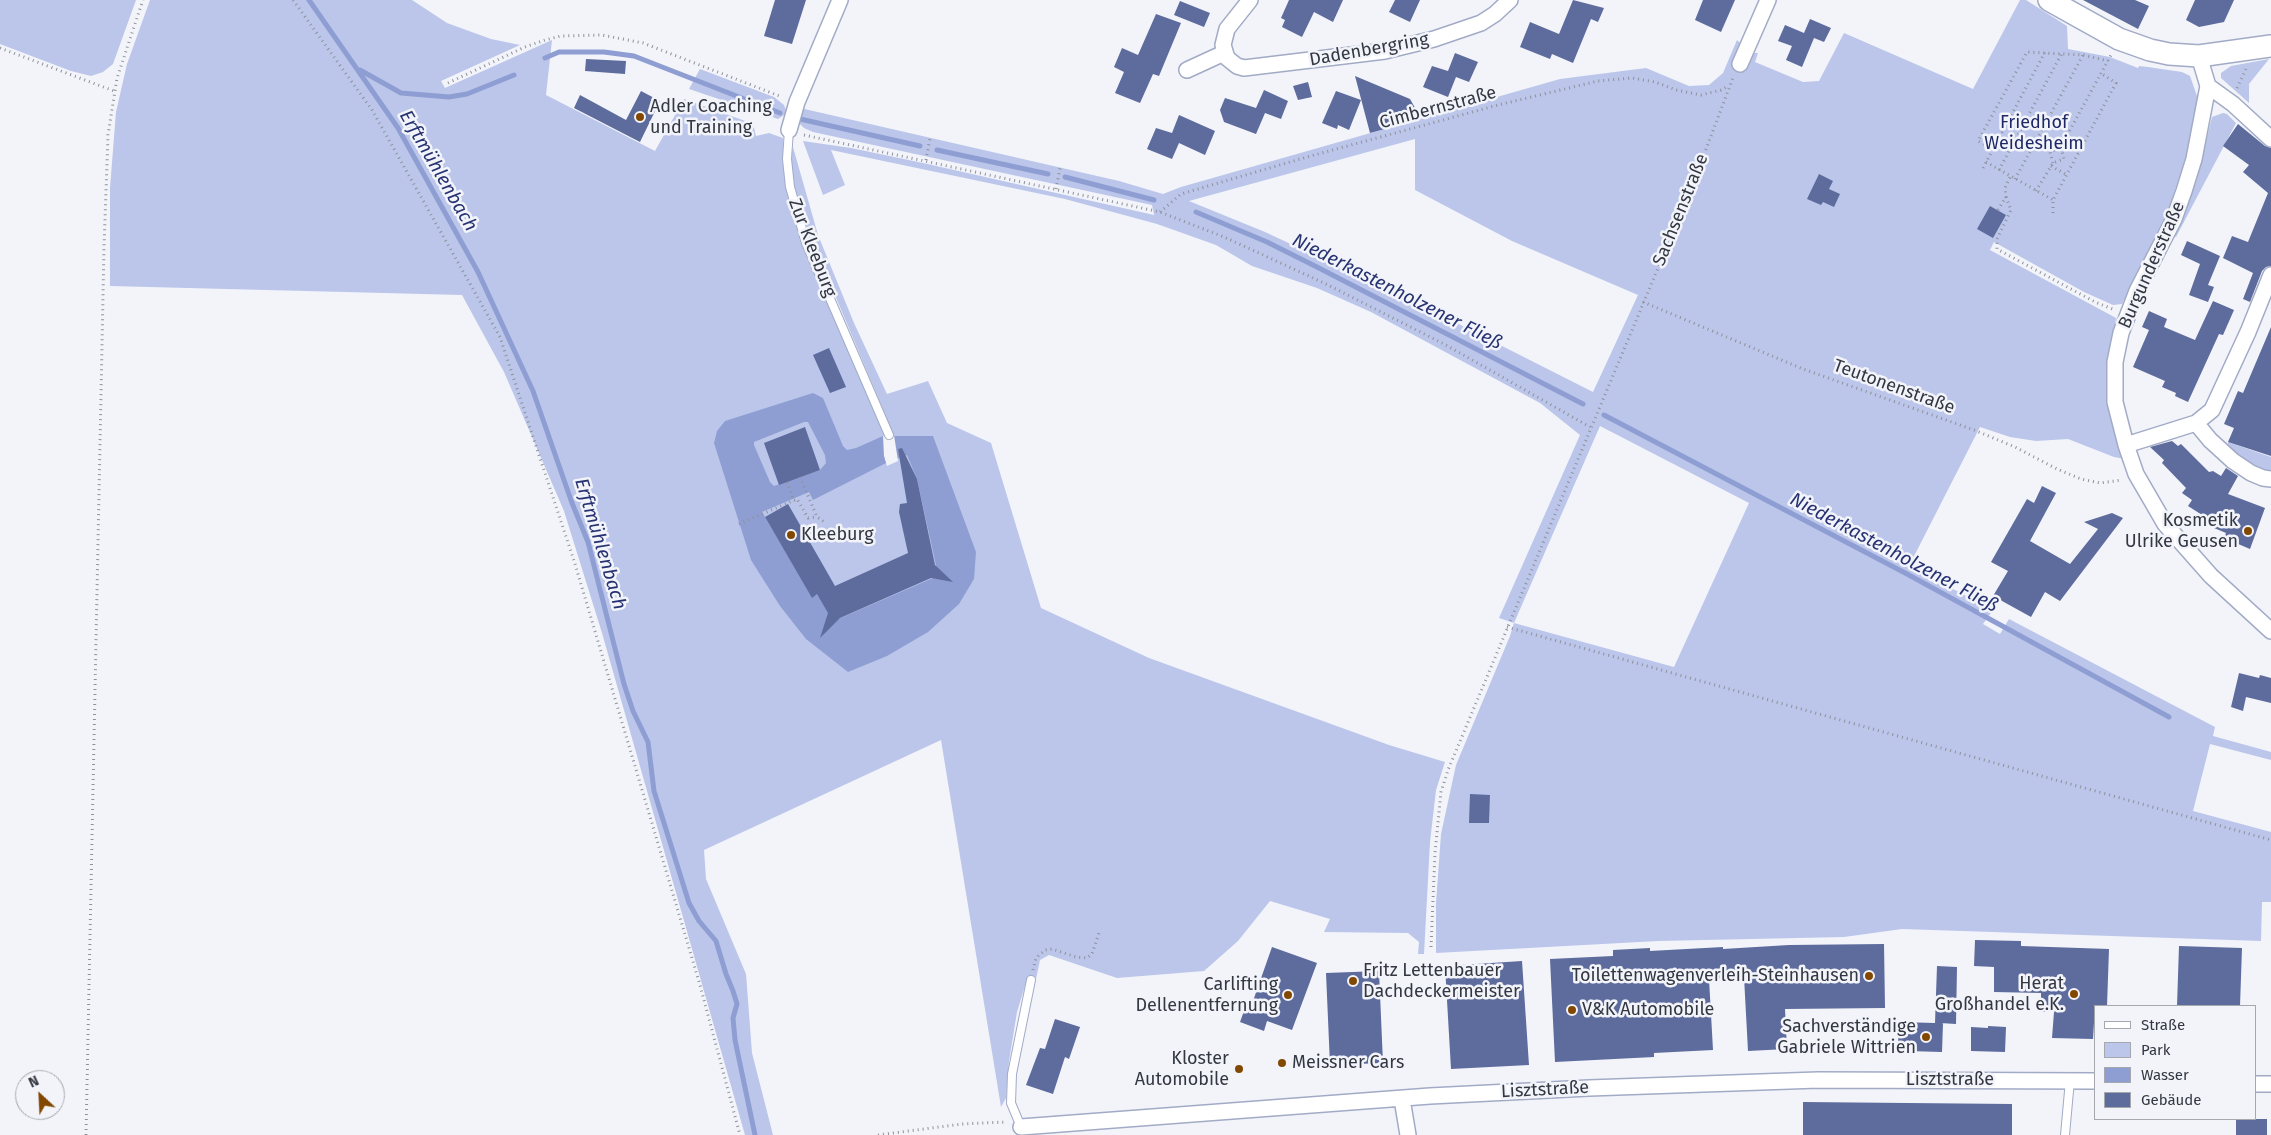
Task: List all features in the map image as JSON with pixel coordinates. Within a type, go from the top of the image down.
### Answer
[{"type":"street","name":"Zur Kleeburg","points":[[789,130],[797,102],[840,0]]},
{"type":"street","points":[[1187,70],[1224,53],[1222,45],[1227,29],[1250,0]]},
{"type":"street","name":"Dadenbergring","points":[[1224,53],[1231,63],[1251,68],[1385,50],[1460,31],[1488,18],[1510,0]]},
{"type":"street","points":[[1740,64],[1768,0]]},
{"type":"street","points":[[2049,0],[2119,39],[2159,52],[2199,56],[2264,47]]},
{"type":"street","points":[[2199,56],[2208,86],[2229,101],[2271,139]]},
{"type":"street","name":"Burgunderstraße","points":[[2208,86],[2194,159],[2184,191],[2174,219],[2127,314],[2117,348],[2114,378],[2115,402],[2136,474],[2154,508],[2179,542],[2210,576],[2271,631]]},
{"type":"street","points":[[2126,445],[2196,422],[2208,414],[2216,402],[2248,332],[2271,275]]},
{"type":"street","points":[[2196,422],[2210,440],[2233,461],[2262,478],[2271,479]]},
{"type":"street","name":"Lisztstraße","points":[[1021,1127],[1402,1099],[1719,1082],[2094,1081]]},
{"type":"street","points":[[2256,1084],[2271,1084]]},
{"type":"street","points":[[1402,1099],[1408,1135]]},
{"type":"lane","name":"Zur Kleeburg","points":[[789,130],[787,151],[790,187],[806,243],[889,435]]},
{"type":"lane","points":[[1021,1127],[1011,1103],[1012,1074],[1031,980]]},
{"type":"lane","points":[[2065,1135],[2070,1080]]},
{"type":"path","points":[[86,1135],[104,247],[108,135],[114,91],[143,0]]},
{"type":"path","points":[[293,0],[372,110],[500,337],[578,573],[700,985],[740,1135]]},
{"type":"path","points":[[448,83],[525,47],[545,40],[561,36],[602,35],[643,43],[797,102]]},
{"type":"path","points":[[2067,175],[2052,165],[2050,152],[2061,147],[2102,74],[2119,39]]},
{"type":"path","points":[[2229,101],[2264,47]]},
{"type":"path","points":[[0,48],[114,91]]},
{"type":"path","points":[[1993,149],[1978,140],[2027,52],[2083,55],[2108,61]]},
{"type":"path","points":[[1983,168],[2045,52]]},
{"type":"path","points":[[1999,170],[2062,53]]},
{"type":"path","points":[[2015,179],[2083,55]]},
{"type":"path","name":"Sachsenstraße","points":[[1431,947],[1435,853],[1441,792],[1507,627],[1690,194],[1730,85],[1740,64]]},
{"type":"path","points":[[2053,214],[2053,200],[2116,83],[2102,74]]},
{"type":"path","name":"Cimbernstraße","points":[[1160,212],[1181,194],[1307,157],[1498,105],[1598,81],[1632,78],[1655,82],[1676,90],[1701,95],[1721,90],[1730,85]]},
{"type":"path","points":[[789,130],[806,136],[926,160],[1160,212],[1224,237],[1324,283],[1444,344],[1591,427]]},
{"type":"path","points":[[926,160],[930,138]]},
{"type":"path","points":[[2036,191],[2052,165],[2064,158],[2061,147]]},
{"type":"path","points":[[1986,162],[2053,200]]},
{"type":"path","points":[[1056,189],[1060,168]]},
{"type":"path","points":[[2010,176],[2005,188],[2011,210],[1996,239],[1997,249],[2095,302],[2127,314]]},
{"type":"path","points":[[1998,210],[2006,197]]},
{"type":"path","name":"Teutonenstraße","points":[[1643,302],[1803,369],[1974,430],[2015,447],[2057,470],[2081,479],[2100,483],[2120,481],[2136,474]]},
{"type":"path","points":[[800,477],[816,517],[826,523]]},
{"type":"path","points":[[787,482],[793,500]]},
{"type":"path","points":[[739,524],[797,499],[808,518],[816,517]]},
{"type":"path","points":[[1507,627],[2271,840]]},
{"type":"path","points":[[1031,980],[1036,958],[1039,954],[1052,949],[1076,957],[1087,958],[1092,954],[1099,934]]},
{"type":"path","points":[[878,1135],[962,1124],[1005,1122],[1021,1127]]},
{"type":"green space","points":[[0,0],[136,0],[113,64],[103,72],[91,76],[71,71],[0,44]]},
{"type":"green space","points":[[150,0],[412,0],[447,23],[491,39],[520,45],[441,81],[445,88],[552,40],[546,95],[655,151],[684,99],[748,122],[754,128],[756,136],[769,133],[783,138],[786,180],[792,213],[799,234],[885,436],[891,435],[885,414],[802,217],[793,180],[791,160],[793,147],[818,235],[854,323],[887,394],[928,381],[947,423],[991,443],[1041,608],[1149,658],[1389,745],[1445,762],[1436,790],[1430,842],[1424,954],[1418,954],[1419,942],[1408,933],[1324,932],[1330,919],[1270,901],[1238,941],[1204,971],[1117,978],[1049,955],[1040,960],[1036,979],[1028,976],[1017,1012],[1009,1061],[1006,1098],[1001,1107],[941,740],[704,850],[706,879],[746,974],[752,1053],[773,1135],[745,1135],[602,633],[564,511],[504,372],[462,295],[110,286],[110,188],[116,112],[127,64]]},
{"type":"green space","name":"Friedhof Weidesheim","points":[[2020,0],[2026,0],[2067,26],[2068,49],[2110,57],[2138,68],[2139,66],[2182,72],[2190,76],[2198,99],[2191,140],[2165,221],[2122,304],[2113,305],[2084,292],[1994,242],[1990,250],[2116,318],[2114,331],[2125,459],[2114,457],[2068,439],[2036,441],[2010,437],[1980,427],[1909,566],[1993,610],[1983,624],[2000,634],[2009,619],[2215,727],[2213,736],[2271,752],[2271,760],[2210,744],[2193,811],[2271,832],[2271,902],[2262,902],[2261,941],[1902,929],[1844,937],[1658,941],[1436,953],[1436,903],[1441,834],[1456,765],[1514,623],[1499,618],[1580,435],[1540,403],[1371,312],[1317,288],[1252,266],[1216,245],[1157,224],[1065,199],[831,150],[845,185],[823,195],[803,141],[851,148],[923,163],[1154,215],[1152,205],[813,132],[804,128],[799,123],[800,108],[1119,181],[1163,194],[1181,187],[1560,79],[1646,68],[1689,86],[1709,85],[1723,73],[1737,40],[1751,53],[1758,53],[1755,62],[1803,82],[1819,81],[1844,33],[1973,89]],"holes":[[[1415,139],[1415,190],[1512,241],[1638,295],[1593,392],[1421,305],[1265,232],[1189,201]],[[1600,426],[1749,503],[1674,667],[1514,623]]]},
{"type":"green space","points":[[2269,59],[2249,84],[2249,103],[2221,78],[2221,73],[2231,66]]},
{"type":"green space","points":[[700,69],[774,97],[784,105],[787,113],[778,119],[689,89]]},
{"type":"green space","points":[[2223,113],[2227,114],[2236,123],[2176,237],[2173,235],[2197,179],[2212,117]]},
{"type":"green space","points":[[2228,442],[2271,457],[2271,472],[2260,470],[2227,448]]},
{"type":"water","points":[[813,393],[823,398],[843,446],[847,450],[883,436],[933,436],[976,552],[974,579],[959,604],[928,632],[887,656],[848,672],[806,639],[780,606],[751,560],[714,443],[717,431],[725,421]],"holes":[[[808,422],[825,455],[826,463],[820,470],[774,486],[770,482],[754,442]],[[907,455],[917,479],[939,579],[933,578],[836,620],[817,594],[812,597],[762,512],[809,492],[813,500],[888,462]]]},
{"type":"pier","points":[[894,435],[898,461],[887,466],[884,456],[883,436]]},
{"type":"building","points":[[775,0],[806,0],[792,44],[764,36]]},
{"type":"building","points":[[1289,0],[1343,0],[1333,22],[1314,12],[1302,37],[1282,27],[1285,20],[1281,18]]},
{"type":"building","points":[[1395,0],[1420,0],[1410,22],[1389,12]]},
{"type":"building","points":[[1573,0],[1604,8],[1598,22],[1591,19],[1573,63],[1552,54],[1550,59],[1520,47],[1530,22],[1559,34]]},
{"type":"building","points":[[1703,0],[1735,0],[1721,32],[1695,20]]},
{"type":"building","points":[[2083,0],[2135,0],[2149,6],[2138,29]]},
{"type":"building","points":[[2195,0],[2234,0],[2224,22],[2199,27],[2186,20]]},
{"type":"building","points":[[1180,1],[1210,13],[1204,27],[1174,15]]},
{"type":"building","points":[[1156,14],[1181,23],[1159,76],[1153,74],[1140,103],[1115,93],[1124,72],[1114,67],[1122,48],[1138,55]]},
{"type":"building","points":[[1810,19],[1831,28],[1824,42],[1814,38],[1802,67],[1786,60],[1792,46],[1778,41],[1785,25],[1804,33]]},
{"type":"building","points":[[1455,53],[1478,62],[1469,82],[1456,77],[1448,97],[1423,87],[1432,66],[1448,71]]},
{"type":"building","points":[[586,59],[626,61],[625,74],[585,71]]},
{"type":"building","points":[[1355,76],[1410,99],[1418,113],[1396,126],[1370,133]]},
{"type":"building","points":[[1308,82],[1312,97],[1298,100],[1293,86]]},
{"type":"building","points":[[1264,90],[1288,101],[1281,119],[1265,113],[1256,134],[1224,122],[1220,110],[1225,98],[1256,108]]},
{"type":"building","points":[[641,91],[660,101],[640,142],[574,108],[580,95],[626,120]]},
{"type":"building","points":[[1336,91],[1361,100],[1349,130],[1338,125],[1337,129],[1322,123]]},
{"type":"building","points":[[1179,115],[1215,131],[1205,155],[1179,143],[1172,159],[1147,149],[1156,128],[1172,133]]},
{"type":"building","points":[[2238,124],[2265,146],[2271,148],[2271,266],[2266,267],[2262,271],[2250,302],[2243,299],[2253,273],[2223,258],[2232,236],[2248,242],[2268,193],[2243,172],[2249,165],[2223,146]]},
{"type":"building","points":[[1819,174],[1833,181],[1829,189],[1840,194],[1834,207],[1823,202],[1821,205],[1807,199]]},
{"type":"building","points":[[1990,206],[2006,215],[1993,238],[1977,229]]},
{"type":"building","points":[[2187,241],[2220,256],[2208,285],[2214,287],[2208,302],[2189,295],[2200,264],[2181,255]]},
{"type":"building","points":[[2213,301],[2234,310],[2223,335],[2219,334],[2188,402],[2175,396],[2176,393],[2162,387],[2165,381],[2133,367],[2149,330],[2142,327],[2149,311],[2167,319],[2164,327],[2195,340]]},
{"type":"building","points":[[2271,327],[2271,456],[2228,442],[2234,428],[2224,424],[2238,391],[2243,393]]},
{"type":"building","points":[[829,348],[846,387],[830,393],[813,355]]},
{"type":"building","name":"Kleeburg","points":[[805,427],[820,470],[779,485],[764,443]]},
{"type":"building","points":[[2172,441],[2178,446],[2181,444],[2209,472],[2213,471],[2221,476],[2226,468],[2238,476],[2228,494],[2265,508],[2250,549],[2224,538],[2226,533],[2207,525],[2210,520],[2188,506],[2192,500],[2182,493],[2186,488],[2162,463],[2164,460],[2150,447]]},
{"type":"building","name":"Kleeburg","points":[[902,448],[917,479],[935,565],[953,582],[931,578],[840,618],[820,638],[828,613],[817,594],[812,598],[765,517],[788,504],[835,586],[908,553],[899,512],[900,504],[907,503],[898,449]]},
{"type":"building","points":[[2042,486],[2056,493],[2030,541],[2070,564],[2098,529],[2084,522],[2112,513],[2123,518],[2060,601],[2045,592],[2031,617],[1993,596],[2008,571],[1991,562],[2027,499],[2034,503]]},
{"type":"building","points":[[2239,673],[2259,678],[2260,675],[2271,678],[2271,703],[2246,697],[2243,711],[2231,707]]},
{"type":"building","points":[[1470,794],[1490,795],[1489,823],[1469,823]]},
{"type":"building","name":"Herat Großhandel e.K.","points":[[1975,940],[2021,941],[2021,946],[2109,949],[2107,1005],[2094,1005],[2093,1039],[2052,1038],[2054,1012],[2041,1012],[2041,993],[1994,992],[1994,967],[1974,966]]},
{"type":"building","points":[[1884,944],[1885,1008],[1785,1009],[1787,1049],[1748,1051],[1744,977],[1709,979],[1713,1050],[1654,1053],[1654,1057],[1555,1062],[1550,959],[1613,956],[1613,950],[1650,948],[1650,951],[1789,945]]},
{"type":"building","points":[[2179,946],[2242,948],[2240,1005],[2177,1005]]},
{"type":"building","points":[[1272,947],[1317,963],[1292,1030],[1267,1021],[1264,1031],[1240,1022],[1248,1000],[1253,1001]]},
{"type":"building","points":[[1522,961],[1529,1065],[1451,1069],[1445,966]]},
{"type":"building","points":[[1937,966],[1957,967],[1956,1024],[1943,1023],[1942,1052],[1908,1051],[1908,1046],[1898,1046],[1899,1022],[1935,1023]]},
{"type":"building","points":[[1379,971],[1383,1063],[1330,1065],[1326,973]]},
{"type":"building","points":[[1055,1019],[1080,1027],[1069,1059],[1065,1057],[1053,1094],[1026,1085],[1040,1048],[1045,1049]]},
{"type":"building","points":[[1988,1026],[2006,1027],[2005,1052],[1971,1051],[1971,1027],[1988,1028]]},
{"type":"building","points":[[1803,1102],[2012,1104],[2012,1135],[1803,1135]]},
{"type":"building","points":[[2267,1119],[2267,1135],[2236,1135],[2236,1120]]},
{"type":"waterway","name":"Erftmühlenbach","points":[[309,0],[398,128],[478,272],[533,391],[572,503],[588,542],[624,684],[633,711],[648,742],[654,791],[689,903],[699,921],[716,941],[737,1004],[733,1018],[735,1040],[755,1135]]},
{"type":"waterway","name":"Niederkastenholzener Fließ","points":[[545,58],[559,52],[604,52],[634,56],[780,113]]},
{"type":"waterway","name":"Niederkastenholzener Fließ","points":[[360,70],[401,93],[449,97],[467,94],[514,75]]},
{"type":"waterway","name":"Niederkastenholzener Fließ","points":[[800,119],[920,146]]},
{"type":"waterway","name":"Niederkastenholzener Fließ","points":[[937,150],[1048,174]]},
{"type":"waterway","name":"Niederkastenholzener Fließ","points":[[1065,177],[1154,200]]},
{"type":"waterway","name":"Niederkastenholzener Fließ","points":[[1196,212],[1267,242],[1583,404]]},
{"type":"waterway","name":"Niederkastenholzener Fließ","points":[[1604,415],[1907,574],[2169,717]]},
{"type":"place","name":"Adler Coaching und Training","points":[[640,117]]},
{"type":"place","name":"Kosmetik Ulrike Geusen","points":[[2248,531]]},
{"type":"place","name":"Kleeburg","points":[[791,535]]},
{"type":"place","name":"Toilettenwagenverleih-Steinhausen","points":[[1869,976]]},
{"type":"place","name":"Fritz Lettenbauer Dachdeckermeister","points":[[1353,981]]},
{"type":"place","name":"Herat Großhandel e.K.","points":[[2074,994]]},
{"type":"place","name":"Carlifting Dellenentfernung","points":[[1288,995]]},
{"type":"place","name":"V&K Automobile","points":[[1572,1010]]},
{"type":"place","name":"Sachverständige Gabriele Wittrien","points":[[1926,1037]]},
{"type":"place","name":"Meissner Cars","points":[[1282,1063]]},
{"type":"place","name":"Kloster Automobile","points":[[1239,1069]]}]
